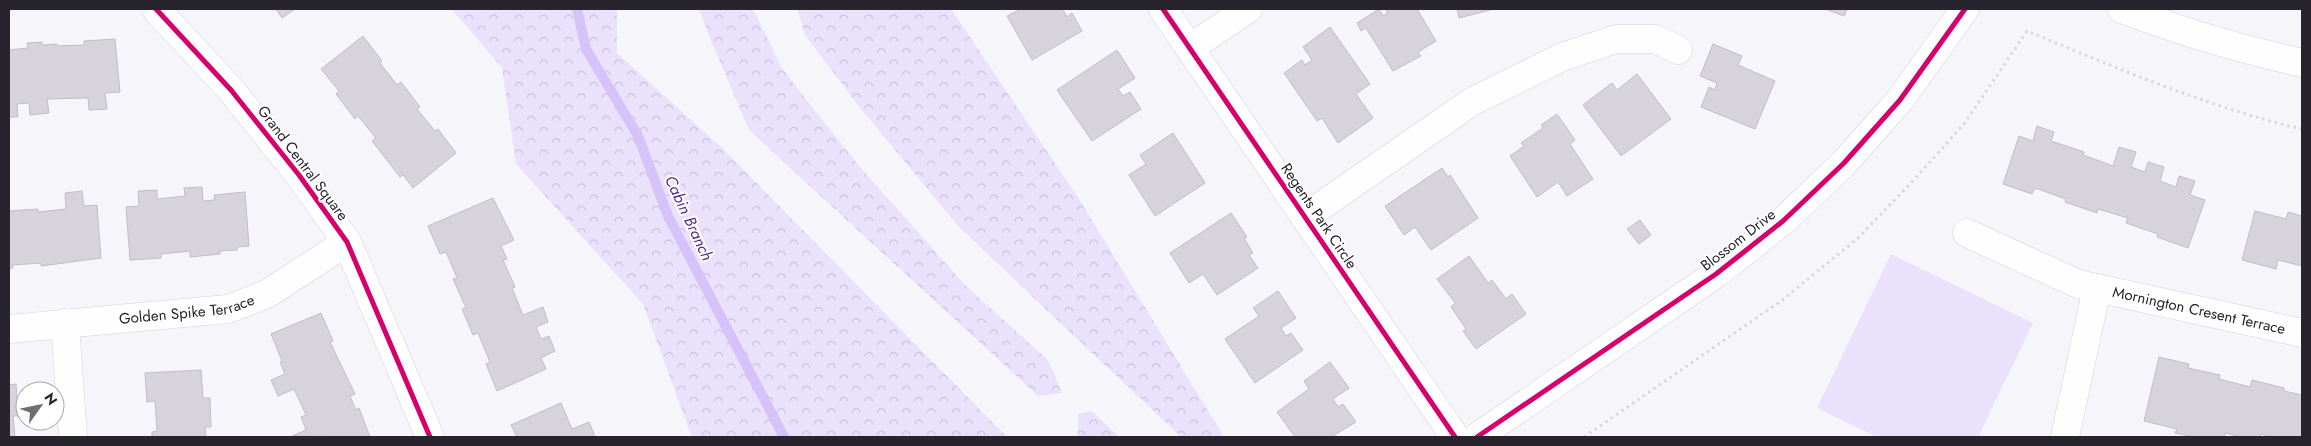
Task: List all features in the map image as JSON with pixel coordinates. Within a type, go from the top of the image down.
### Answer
[{"type":"street","name":"Grand Central Square","points":[[156,9],[231,90],[299,175],[347,242],[430,437]]},
{"type":"street","name":"Regents Park Circle","points":[[1163,9],[1455,437]]},
{"type":"street","points":[[1190,48],[1248,9]]},
{"type":"street","name":"Blossom Drive","points":[[1477,437],[1716,274],[1783,221],[1844,163],[1900,100],[1966,9]]},
{"type":"street","points":[[2122,9],[2163,25],[2240,49],[2302,63]]},
{"type":"street","points":[[1305,217],[1473,101],[1562,57],[1616,39],[1655,39],[1678,50]]},
{"type":"street","name":"Mornington Cresent Terrace","points":[[1967,233],[2078,284],[2302,333]]},
{"type":"street","name":"Golden Spike Terrace","points":[[9,329],[228,309],[267,294],[347,242]]},
{"type":"street","name":"Mornington Cresent Terrace","points":[[2065,437],[2097,288]]},
{"type":"street","points":[[65,323],[73,437]]},
{"type":"path","points":[[1584,437],[1781,301],[1857,239],[1964,124],[2027,31],[2125,71],[2214,104],[2302,129]]},
{"type":"green space","points":[[452,9],[617,9],[617,53],[721,147],[1007,437],[692,437],[643,304],[516,164],[502,68]]},
{"type":"green space","points":[[699,9],[753,9],[782,68],[860,167],[966,286],[1048,360],[1062,393],[1038,396],[749,130]]},
{"type":"green space","points":[[797,9],[951,9],[1079,199],[1224,437],[1181,437],[958,226],[861,109],[805,35]]},
{"type":"green space","points":[[1891,254],[2033,323],[1978,437],[1877,437],[1817,408]]},
{"type":"green space","points":[[1092,411],[1118,437],[1078,437],[1078,414]]},
{"type":"building","points":[[276,9],[295,9],[282,18]]},
{"type":"building","points":[[1021,9],[1065,9],[1063,10],[1067,17],[1072,13],[1082,31],[1032,60],[1007,16]]},
{"type":"building","points":[[1379,9],[1383,16],[1388,13],[1385,9],[1417,9],[1436,41],[1418,52],[1421,56],[1393,71],[1366,28],[1361,31],[1357,23]]},
{"type":"building","points":[[1457,9],[1494,9],[1459,18]]},
{"type":"building","points":[[1825,9],[1847,9],[1844,16]]},
{"type":"building","points":[[1330,27],[1370,84],[1356,94],[1373,118],[1338,143],[1322,118],[1317,121],[1284,73],[1302,60],[1305,65],[1312,60],[1303,47]]},
{"type":"building","points":[[363,36],[397,85],[401,82],[420,107],[417,109],[435,131],[438,129],[456,153],[413,188],[403,175],[400,177],[372,141],[376,138],[358,116],[355,119],[336,94],[339,91],[321,69]]},
{"type":"building","points":[[115,39],[120,92],[105,93],[107,109],[89,110],[88,98],[47,99],[49,113],[30,115],[29,103],[17,104],[18,117],[9,117],[9,50],[28,48],[27,43],[42,42],[42,45],[57,44],[57,46],[84,45],[84,41]]},
{"type":"building","points":[[1713,44],[1742,56],[1738,65],[1775,81],[1755,129],[1701,107],[1709,87],[1715,90],[1717,83],[1700,76]]},
{"type":"building","points":[[1117,50],[1135,78],[1118,89],[1123,96],[1130,92],[1141,109],[1092,141],[1057,90]]},
{"type":"building","points":[[1637,74],[1671,119],[1621,156],[1583,105],[1612,83],[1617,90]]},
{"type":"building","points":[[1557,114],[1575,140],[1570,144],[1593,179],[1567,196],[1558,182],[1537,197],[1510,156],[1524,146],[1521,143],[1543,128],[1541,125]]},
{"type":"building","points":[[2037,126],[2054,132],[2051,141],[2084,152],[2083,155],[2113,166],[2119,147],[2136,152],[2131,167],[2145,172],[2148,162],[2164,167],[2160,181],[2176,187],[2179,176],[2195,181],[2190,195],[2205,200],[2188,248],[2157,237],[2158,234],[2126,223],[2128,218],[2098,209],[2097,213],[2065,202],[2066,199],[2035,188],[2032,194],[2003,184],[2019,136],[2033,141]]},
{"type":"building","points":[[1173,133],[1205,183],[1155,216],[1129,175],[1146,164],[1140,155]]},
{"type":"building","points":[[1442,168],[1448,177],[1450,175],[1478,218],[1431,250],[1415,227],[1404,235],[1385,206]]},
{"type":"building","points":[[202,187],[203,201],[215,200],[214,195],[245,192],[249,246],[237,247],[237,250],[220,251],[220,254],[190,257],[190,251],[161,254],[161,258],[130,260],[126,207],[139,206],[138,191],[157,190],[157,199],[185,196],[184,188]]},
{"type":"building","points":[[82,191],[84,206],[97,205],[101,258],[41,266],[41,263],[12,265],[13,268],[9,269],[9,211],[38,209],[38,212],[66,209],[65,193]]},
{"type":"building","points":[[493,198],[514,240],[501,246],[507,259],[503,260],[515,287],[512,288],[523,315],[543,307],[548,322],[536,327],[541,339],[549,336],[555,351],[541,358],[546,369],[497,391],[486,364],[490,362],[478,333],[473,335],[462,309],[466,308],[453,279],[457,278],[446,252],[440,254],[428,226]]},
{"type":"building","points":[[2255,211],[2286,219],[2288,212],[2302,216],[2302,266],[2278,260],[2276,269],[2242,260]]},
{"type":"building","points":[[1231,213],[1247,237],[1244,238],[1253,253],[1249,255],[1258,268],[1217,295],[1203,274],[1189,283],[1170,253]]},
{"type":"building","points":[[1640,220],[1651,235],[1639,244],[1627,229]]},
{"type":"building","points":[[1469,256],[1488,283],[1492,280],[1506,299],[1512,294],[1526,314],[1476,349],[1463,331],[1466,329],[1451,307],[1455,303],[1437,279]]},
{"type":"building","points":[[1278,291],[1296,318],[1281,328],[1286,336],[1291,333],[1303,350],[1255,383],[1225,339],[1259,316],[1253,308]]},
{"type":"building","points":[[321,313],[333,341],[330,342],[355,394],[350,396],[356,410],[359,408],[370,437],[292,436],[306,430],[301,417],[306,415],[294,389],[278,396],[271,380],[285,374],[271,334]]},
{"type":"building","points":[[2159,357],[2189,364],[2188,368],[2220,375],[2219,379],[2250,387],[2252,380],[2284,388],[2284,391],[2302,395],[2302,437],[2272,437],[2261,434],[2260,437],[2241,437],[2225,433],[2224,437],[2193,437],[2175,433],[2177,429],[2144,421]]},
{"type":"building","points":[[1330,362],[1349,388],[1333,399],[1338,407],[1343,404],[1356,422],[1331,437],[1295,437],[1277,412],[1309,389],[1304,381]]},
{"type":"building","points":[[201,370],[203,398],[210,398],[211,427],[205,427],[206,437],[152,437],[152,432],[157,431],[155,401],[147,402],[145,373]]},
{"type":"building","points":[[15,384],[15,416],[13,416],[15,437],[9,437],[9,385]]},
{"type":"building","points":[[561,403],[572,429],[589,422],[595,437],[517,437],[511,425]]},
{"type":"waterway","name":"Cabin Branch","points":[[577,9],[586,49],[638,136],[668,216],[784,437]]},
{"type":"cycle path","points":[[156,9],[231,90],[299,175],[347,242],[430,437]]},
{"type":"cycle path","points":[[1163,9],[1455,437]]},
{"type":"cycle path","points":[[1477,437],[1716,274],[1783,221],[1844,163],[1900,100],[1965,9]]}]
